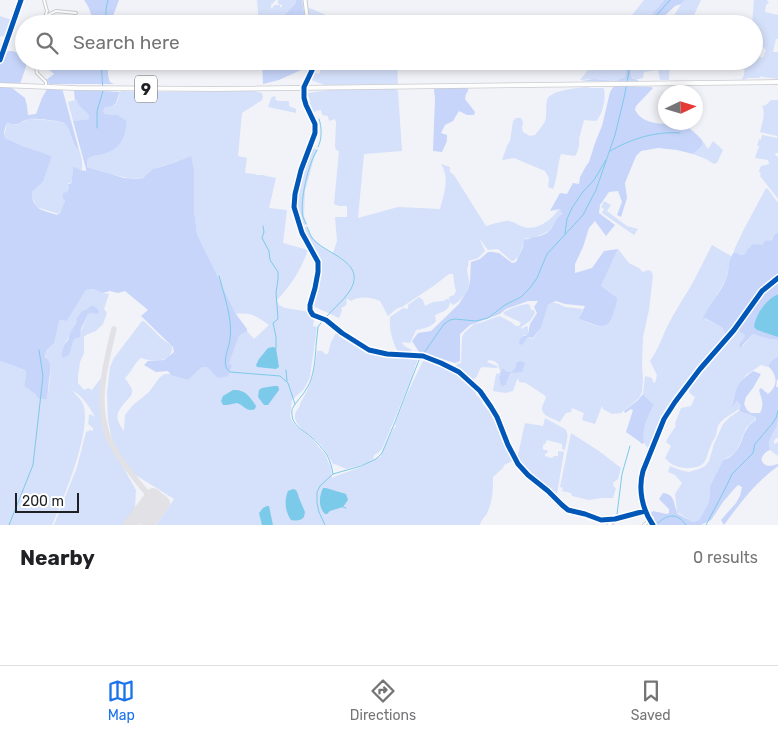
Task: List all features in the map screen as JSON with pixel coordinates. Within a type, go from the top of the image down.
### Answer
[{"type":"main road","name":"9","points":[[0,85],[184,89],[778,82]]},
{"type":"street","points":[[16,15],[21,0]]},
{"type":"street","points":[[44,0],[47,8],[46,15]]},
{"type":"street","points":[[305,0],[307,15]]},
{"type":"street","points":[[48,15],[56,11],[76,13]]},
{"type":"street","points":[[0,60],[15,17]]},
{"type":"street","points":[[36,70],[46,82],[46,87]]},
{"type":"street","points":[[312,70],[304,88],[304,98],[316,129],[301,170],[294,207],[302,232],[318,262],[318,272],[310,305],[313,315],[326,320],[342,333],[369,350],[386,354],[423,356],[453,368],[483,395],[497,417],[518,464],[568,510],[598,519],[615,519],[645,511]]},
{"type":"street","points":[[653,525],[645,511],[641,479],[664,419],[700,369],[734,330],[762,291],[778,278]]},
{"type":"street","points":[[608,525],[615,519]]},
{"type":"street","points":[[644,525],[650,520]]},
{"type":"shaded area","points":[[84,0],[119,0],[113,15],[91,15]]},
{"type":"shaded area","points":[[257,0],[276,0],[271,5],[271,9],[275,5],[282,7],[282,5],[278,4],[278,0],[296,0],[296,3],[284,15],[258,15]]},
{"type":"shaded area","points":[[296,0],[302,0],[304,15],[284,15],[296,3]]},
{"type":"shaded area","points":[[644,0],[664,0],[652,15],[632,15]]},
{"type":"shaded area","points":[[664,0],[685,0],[666,15],[652,15]]},
{"type":"shaded area","points":[[685,0],[701,0],[694,15],[674,15]]},
{"type":"shaded area","points":[[754,0],[767,0],[769,3],[766,5],[765,12],[778,15],[778,39],[776,39],[773,52],[778,52],[778,79],[761,76],[759,78],[742,79],[744,70],[763,70],[763,57],[766,50],[763,47],[763,15],[753,15]]},
{"type":"shaded area","points":[[307,7],[326,15],[309,15]]},
{"type":"shaded area","points":[[0,16],[12,20],[8,37],[0,37]]},
{"type":"shaded area","points":[[15,52],[15,70],[25,70],[20,84],[0,83],[0,65],[4,53]]},
{"type":"shaded area","points":[[49,70],[108,70],[110,82],[114,84],[49,84],[46,80],[54,74]]},
{"type":"shaded area","points":[[262,70],[301,70],[279,80],[263,84]]},
{"type":"shaded area","points":[[321,70],[397,70],[398,84],[325,85],[311,80],[315,73],[319,74]]},
{"type":"shaded area","points":[[588,70],[626,70],[625,77],[617,81],[580,80]]},
{"type":"shaded area","points":[[626,70],[631,70],[632,78],[638,81],[616,81],[625,77]]},
{"type":"shaded area","points":[[632,70],[658,70],[644,72],[643,78],[638,79],[632,77]]},
{"type":"shaded area","points":[[658,70],[670,70],[669,80],[660,80]]},
{"type":"shaded area","points":[[594,79],[616,81],[581,81]]},
{"type":"shaded area","points":[[614,86],[653,88],[636,106],[635,110],[639,116],[644,120],[658,123],[658,130],[692,130],[702,140],[702,146],[693,154],[658,148],[641,151],[636,156],[625,183],[627,198],[621,217],[617,215],[622,202],[618,191],[609,192],[600,205],[599,213],[615,225],[606,236],[595,221],[589,228],[575,264],[575,273],[592,268],[604,251],[618,249],[601,286],[617,298],[609,322],[601,326],[579,319],[585,306],[556,301],[548,305],[541,327],[533,338],[528,337],[521,345],[519,343],[520,339],[528,334],[530,324],[537,313],[534,307],[538,301],[528,301],[470,325],[460,334],[460,361],[455,363],[419,352],[412,341],[418,333],[431,331],[459,304],[468,289],[471,262],[480,259],[488,252],[492,252],[499,253],[512,263],[516,262],[524,240],[548,232],[562,214],[560,209],[550,211],[560,193],[567,194],[573,183],[579,184],[580,177],[589,162],[602,126],[610,92]]},
{"type":"shaded area","points":[[0,87],[12,88],[25,98],[28,115],[36,114],[47,89],[62,88],[79,150],[74,144],[67,126],[62,122],[29,119],[18,124],[7,123],[4,133],[5,138],[51,156],[43,182],[32,192],[32,198],[36,206],[47,212],[57,215],[60,213],[65,201],[63,193],[67,192],[68,184],[71,184],[73,167],[86,171],[73,121],[89,119],[89,115],[75,100],[74,89],[120,92],[115,104],[105,107],[103,112],[105,114],[118,115],[127,121],[125,134],[120,144],[112,151],[89,158],[87,160],[87,167],[124,178],[138,179],[143,178],[153,169],[191,156],[194,170],[194,210],[197,234],[236,314],[247,329],[247,331],[239,336],[229,364],[232,365],[228,376],[218,378],[207,367],[202,367],[188,380],[171,375],[168,371],[156,372],[144,365],[148,361],[164,360],[174,352],[173,347],[141,316],[148,310],[125,291],[102,293],[93,289],[86,290],[67,321],[60,320],[54,343],[46,351],[45,357],[48,359],[50,368],[47,399],[39,399],[24,386],[25,370],[0,361]]},
{"type":"shaded area","points":[[586,87],[604,89],[602,110],[596,121],[584,120],[575,156],[561,154],[553,189],[548,187],[549,178],[545,171],[514,158],[502,160],[510,141],[513,121],[516,118],[521,118],[523,122],[523,132],[530,136],[535,135],[545,120],[546,103],[549,97],[564,90]]},
{"type":"shaded area","points":[[434,88],[468,88],[465,99],[475,112],[474,115],[467,115],[459,111],[453,121],[445,125],[441,133],[447,135],[447,141],[442,152],[433,151]]},
{"type":"shaded area","points":[[74,89],[96,90],[89,119],[73,121],[68,102],[75,100]]},
{"type":"shaded area","points":[[395,89],[398,91],[402,151],[364,154],[358,218],[398,207],[440,209],[446,180],[441,164],[450,167],[450,172],[454,175],[486,226],[507,221],[529,228],[539,226],[548,221],[560,209],[562,213],[549,231],[534,238],[526,238],[518,257],[513,261],[498,249],[488,250],[479,238],[485,251],[478,258],[468,261],[469,285],[464,296],[453,305],[450,302],[447,309],[435,315],[436,321],[432,325],[416,330],[410,343],[402,342],[412,351],[402,354],[398,352],[393,339],[390,317],[403,308],[408,309],[408,305],[419,297],[423,300],[425,306],[433,302],[449,300],[449,297],[454,295],[456,291],[453,274],[449,274],[388,316],[380,301],[361,298],[351,301],[346,300],[347,303],[341,308],[339,318],[311,305],[317,286],[319,263],[302,232],[303,228],[306,227],[317,242],[333,253],[337,241],[335,217],[347,217],[347,206],[334,204],[339,151],[335,147],[336,122],[335,119],[329,121],[328,116],[322,115],[321,110],[313,112],[307,107],[310,101],[308,93],[329,90]]},
{"type":"shaded area","points":[[122,91],[254,91],[262,93],[262,100],[242,113],[238,156],[247,158],[245,173],[276,178],[269,208],[287,210],[283,243],[308,250],[296,276],[277,300],[279,305],[285,308],[310,312],[314,318],[313,326],[317,327],[310,377],[304,389],[292,400],[290,416],[292,421],[325,454],[331,468],[332,480],[336,476],[381,457],[396,426],[395,424],[406,396],[423,361],[451,368],[474,387],[476,395],[498,423],[514,460],[504,465],[493,477],[491,502],[480,525],[156,525],[174,499],[126,469],[112,439],[108,421],[107,393],[110,367],[114,358],[142,321],[172,346],[169,356],[161,360],[141,358],[125,378],[131,387],[132,393],[118,414],[118,422],[124,431],[125,415],[132,406],[149,392],[160,377],[170,374],[188,380],[202,367],[207,367],[218,377],[229,364],[239,336],[247,331],[254,339],[269,325],[254,316],[236,314],[197,234],[194,210],[194,170],[185,158],[156,168],[139,178],[124,177],[87,167],[89,158],[111,151],[122,139],[127,121],[118,115],[105,114],[103,112],[105,107],[115,105]]},
{"type":"shaded area","points":[[274,96],[278,101],[289,101],[289,106],[296,109],[296,113],[268,107],[271,98]]},
{"type":"shaded area","points":[[771,100],[778,100],[778,153],[775,155],[778,157],[778,199],[760,176],[761,166],[769,164],[768,160],[755,158],[759,139],[761,140],[762,135],[777,138],[777,136],[760,132],[764,115],[762,106]]},
{"type":"shaded area","points":[[28,119],[64,123],[68,127],[74,144],[80,152],[82,169],[73,169],[73,177],[70,184],[68,183],[69,187],[64,205],[59,214],[36,207],[32,196],[32,192],[43,182],[47,168],[32,150],[4,137],[7,123],[17,125]]},
{"type":"shaded area","points":[[702,140],[708,149],[713,141],[723,150],[717,163],[714,164],[693,154],[702,146]]},
{"type":"shaded area","points":[[311,147],[318,150],[305,191],[304,216],[307,224],[302,226],[298,218],[296,198]]},
{"type":"shaded area","points":[[766,188],[778,203],[778,234],[776,232],[774,238],[762,245],[750,247],[745,254],[741,255],[734,252],[743,231]]},
{"type":"shaded area","points":[[604,201],[611,205],[607,211],[627,226],[638,229],[634,235],[602,213],[604,209],[601,207]]},
{"type":"shaded area","points":[[776,232],[778,234],[778,294],[764,306],[755,322],[757,330],[777,336],[778,340],[753,334],[740,348],[739,345],[745,335],[737,330],[731,337],[725,333],[723,328],[705,318],[702,321],[723,284],[730,259],[734,252],[741,255],[745,254],[753,244],[762,245],[765,241],[772,240]]},
{"type":"shaded area","points":[[712,245],[731,256],[726,279],[704,318],[723,328],[725,335],[671,402],[660,420],[648,448],[643,438],[643,433],[646,421],[654,405],[643,394],[645,376],[652,378],[655,383],[657,375],[650,361]]},
{"type":"shaded area","points":[[618,249],[629,263],[643,272],[651,271],[653,275],[649,310],[643,337],[642,392],[639,398],[621,413],[612,414],[603,409],[602,406],[595,424],[582,420],[584,413],[572,408],[571,412],[566,413],[560,422],[543,412],[542,407],[546,397],[526,383],[519,382],[519,379],[513,391],[505,393],[493,391],[496,374],[501,373],[501,383],[505,386],[511,372],[507,372],[503,368],[501,371],[498,364],[494,361],[489,360],[487,362],[498,367],[482,367],[477,377],[473,380],[470,380],[461,370],[455,368],[457,364],[461,363],[462,337],[464,333],[474,324],[500,316],[519,326],[520,322],[503,313],[518,306],[528,304],[535,313],[530,321],[521,327],[522,329],[526,326],[528,327],[528,334],[524,335],[522,344],[528,337],[533,339],[540,327],[548,305],[553,303],[565,307],[583,309],[580,319],[597,326],[607,324],[615,310],[601,286]]},
{"type":"shaded area","points":[[93,289],[109,294],[104,309],[107,313],[103,324],[96,331],[84,337],[84,353],[80,362],[78,383],[84,390],[88,388],[92,390],[101,378],[104,379],[104,406],[110,444],[136,490],[135,508],[123,525],[54,525],[77,467],[86,432],[93,431],[93,428],[88,424],[89,415],[95,417],[83,399],[73,391],[82,402],[85,413],[84,427],[76,463],[52,525],[0,525],[0,361],[25,370],[24,386],[39,399],[47,399],[50,368],[46,351],[53,343],[60,320],[67,321],[86,290]],"holes":[[[87,309],[92,313],[88,314],[80,334],[74,339],[71,348],[61,355],[79,314]]]},
{"type":"shaded area","points":[[778,294],[778,337],[757,330],[754,327],[762,308]]},
{"type":"shaded area","points":[[91,306],[98,309],[99,312],[97,314],[88,314],[81,329],[80,337],[74,339],[69,355],[63,358],[61,355],[64,345],[77,322],[76,319],[82,311]]},
{"type":"shaded area","points":[[737,330],[745,335],[741,341],[743,346],[753,334],[775,338],[778,340],[778,356],[767,367],[761,365],[746,375],[737,389],[732,405],[737,401],[741,408],[726,417],[719,424],[716,436],[703,464],[689,468],[676,466],[665,458],[671,446],[666,442],[676,426],[681,408],[691,406],[695,397],[689,391],[689,386],[704,367],[710,365],[711,358]]},
{"type":"shaded area","points":[[336,333],[370,352],[390,357],[417,356],[418,358],[382,449],[374,455],[373,459],[365,464],[346,469],[334,465],[321,445],[300,427],[295,418],[312,379],[317,351],[323,351],[325,354],[328,354]]},
{"type":"shaded area","points":[[268,348],[276,348],[279,367],[276,369],[257,367],[259,359]]},
{"type":"shaded area","points":[[778,356],[776,387],[778,387],[778,420],[769,441],[770,450],[764,455],[762,461],[767,466],[778,464],[778,466],[755,486],[724,525],[721,520],[740,496],[742,487],[738,485],[711,520],[701,525],[656,525],[654,517],[649,514],[653,511],[669,513],[669,509],[659,499],[663,493],[670,495],[678,514],[693,522],[699,520],[709,501],[710,486],[723,460],[734,454],[740,446],[745,432],[756,420],[756,417],[739,411],[741,406],[737,401],[732,407],[738,386],[753,371],[761,374],[746,397],[744,404],[751,413],[760,413],[762,404],[759,390],[761,388],[768,394],[774,388],[774,373],[768,366]]},
{"type":"shaded area","points":[[520,361],[525,363],[522,372],[510,373],[506,385],[501,385],[499,377],[503,368],[507,372],[512,372],[516,367],[516,363]]},
{"type":"shaded area","points":[[278,386],[279,390],[268,405],[264,405],[258,397],[259,390]]},
{"type":"shaded area","points":[[233,390],[246,394],[256,406],[255,409],[248,409],[237,403],[223,405],[221,401],[223,396]]},
{"type":"shaded area","points":[[643,394],[654,405],[646,423],[643,433],[644,443],[642,444],[626,432],[633,410],[631,409],[625,413],[624,411]]},
{"type":"shaded area","points":[[739,411],[756,417],[755,420],[746,428],[736,453],[723,460],[710,486],[707,506],[699,520],[693,522],[677,512],[675,494],[682,483],[675,475],[668,472],[670,466],[689,472],[705,466],[709,461],[723,424]]},
{"type":"shaded area","points":[[545,418],[565,429],[567,433],[565,450],[562,449],[562,444],[547,440],[543,445],[543,449],[548,452],[545,456],[552,458],[558,456],[558,451],[564,452],[557,494],[527,472],[517,459],[525,423],[543,426]]},
{"type":"shaded area","points":[[778,423],[778,438],[774,441],[774,444],[778,442],[778,456],[770,450],[769,443],[772,432]]},
{"type":"shaded area","points":[[571,433],[621,468],[618,479],[613,483],[616,488],[613,498],[589,500],[572,496],[571,493],[562,491],[563,488],[560,487]]},
{"type":"shaded area","points":[[323,488],[346,494],[348,500],[343,507],[325,514],[321,508],[320,501]]},
{"type":"shaded area","points":[[296,490],[305,512],[304,517],[298,520],[291,520],[286,510],[288,491]]},
{"type":"shaded area","points":[[269,506],[273,525],[262,525],[259,513]]},
{"type":"waterway","points":[[106,15],[108,0]]},
{"type":"waterway","points":[[657,15],[670,0]]},
{"type":"waterway","points":[[97,128],[97,111],[103,91],[102,70]]},
{"type":"waterway","points":[[325,525],[317,503],[317,492],[320,486],[333,474],[361,466],[376,459],[382,453],[419,360],[444,324],[455,319],[476,321],[488,318],[505,305],[521,297],[537,278],[547,254],[583,215],[596,190],[615,135],[629,70]]},
{"type":"waterway","points":[[318,147],[321,133],[319,119]]},
{"type":"waterway","points":[[610,151],[644,137],[661,133],[680,133]]},
{"type":"waterway","points":[[306,224],[303,217],[302,202],[311,163],[317,150]]},
{"type":"waterway","points":[[565,234],[567,219],[572,208],[594,180],[606,160]]},
{"type":"waterway","points":[[263,226],[262,238],[269,251],[270,260],[278,272],[276,293],[278,319],[273,323],[276,348]]},
{"type":"waterway","points":[[307,227],[312,238],[318,244],[343,260],[354,273],[354,282],[349,292],[327,316]]},
{"type":"waterway","points":[[219,276],[228,308],[231,332],[225,361],[227,369],[230,372],[280,376],[288,383],[295,404]]},
{"type":"waterway","points":[[316,346],[318,327],[323,320]]},
{"type":"waterway","points":[[292,409],[311,379],[316,347]]},
{"type":"waterway","points":[[9,525],[33,465],[43,376],[39,350]]},
{"type":"waterway","points":[[286,370],[287,381]]},
{"type":"waterway","points":[[292,410],[295,423],[327,455],[333,474]]},
{"type":"waterway","points":[[706,525],[732,474],[753,453],[755,444],[772,424],[778,411]]},
{"type":"waterway","points":[[617,514],[622,474],[630,446]]},
{"type":"waterway","points":[[656,525],[671,516],[679,518],[686,525]]},
{"type":"taxiway","points":[[114,329],[102,387],[103,416],[106,431],[121,460],[155,503]]},
{"type":"runway","points":[[130,525],[153,495],[163,503],[147,525]]},
{"type":"cycle path","points":[[16,15],[21,0]]},
{"type":"cycle path","points":[[0,60],[15,17]]},
{"type":"cycle path","points":[[312,70],[304,87],[304,98],[315,124],[315,133],[301,170],[294,207],[302,233],[318,262],[318,272],[310,305],[313,315],[326,320],[342,333],[369,350],[387,354],[423,356],[459,372],[480,391],[491,407],[518,464],[568,510],[601,520],[615,519],[645,511]]},
{"type":"cycle path","points":[[653,525],[642,499],[641,485],[643,471],[664,419],[700,369],[734,330],[762,291],[778,278]]}]
